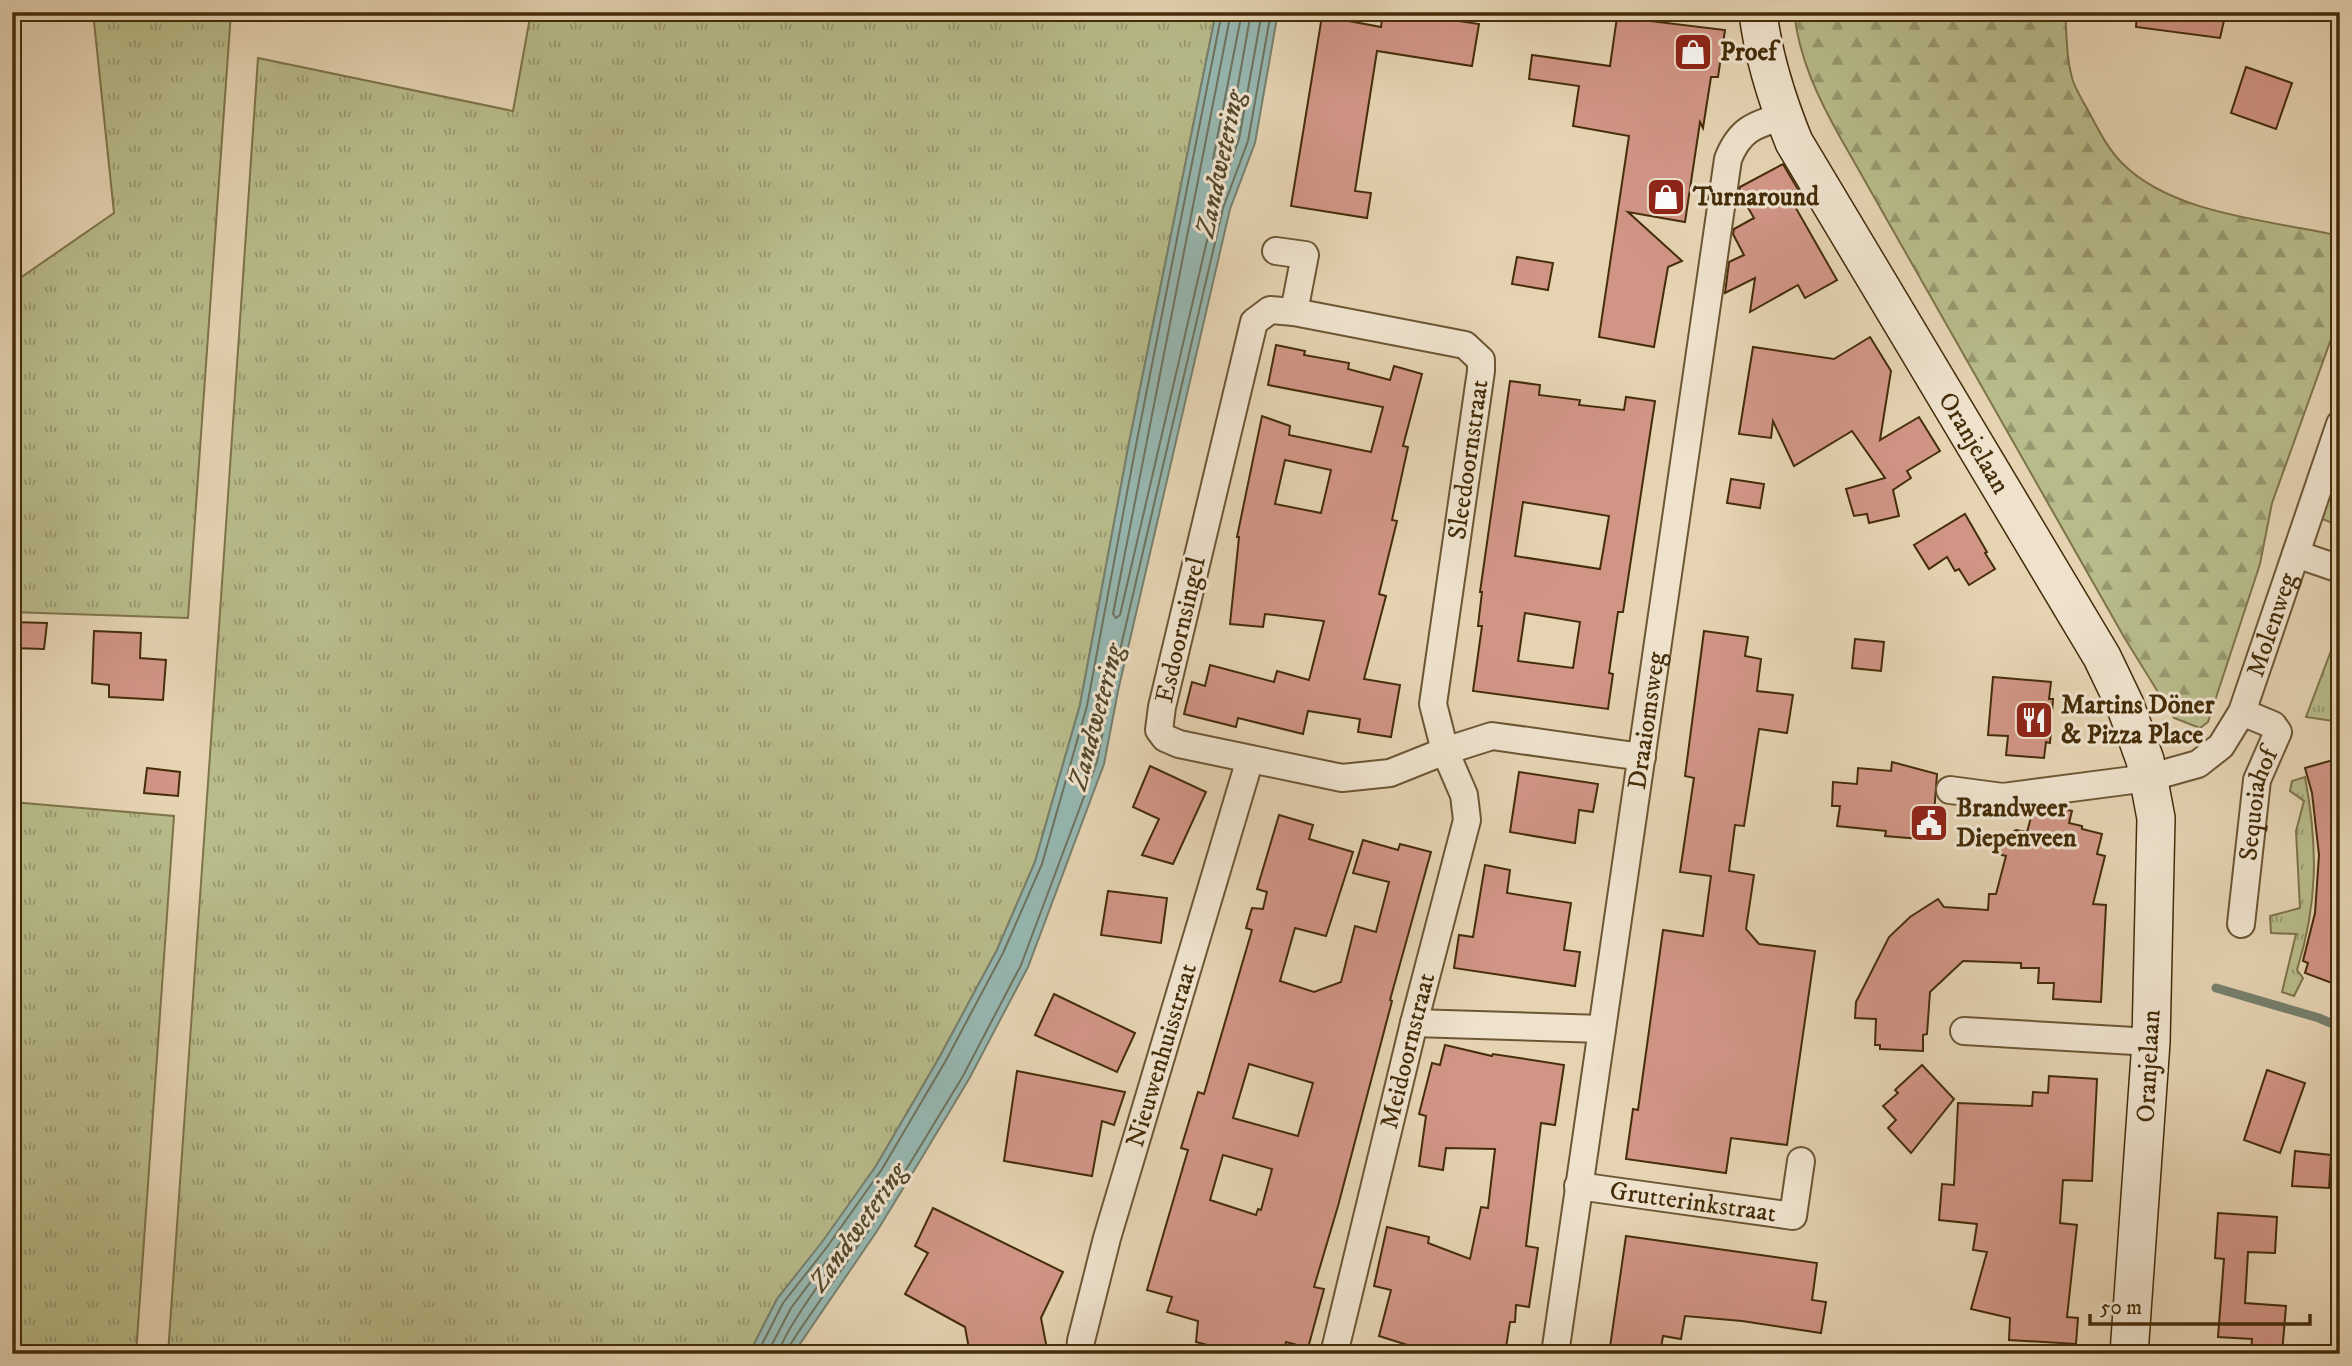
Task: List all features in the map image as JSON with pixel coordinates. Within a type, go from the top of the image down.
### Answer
[{"type":"street","name":"Oranjelaan","points":[[1758,12],[1762,46],[1794,142],[2102,657],[2129,716],[2145,760],[2156,818],[2151,1042],[2129,1354]]},
{"type":"street","name":"Draaiomsweg","points":[[1555,1354],[1728,159],[1735,142],[1744,132],[1758,124],[1784,117]]},
{"type":"street","points":[[1276,251],[1305,255],[1294,312]]},
{"type":"street","name":"Esdoornsingel","points":[[1294,312],[1270,310],[1254,322],[1162,707],[1159,730],[1165,738],[1179,744],[1342,778],[1372,777],[1390,773],[1492,736],[1642,757]]},
{"type":"street","name":"Sleedoornstraat","points":[[1294,312],[1465,345],[1481,360],[1433,704],[1446,751]]},
{"type":"street","name":"Molenweg","points":[[2148,778],[2198,764],[2221,746],[2242,712],[2340,424]]},
{"type":"street","points":[[2296,554],[2340,569]]},
{"type":"street","name":"Sequoiahof","points":[[2241,924],[2257,779],[2278,732],[2273,725],[2242,712]]},
{"type":"street","name":"Meidoornstraat","points":[[1334,1354],[1414,1023],[1467,820],[1464,795],[1446,751]]},
{"type":"street","name":"Nieuwenhuisstraat","points":[[1080,1354],[1081,1340],[1107,1238],[1250,759]]},
{"type":"street","points":[[1950,790],[2003,797],[2148,778]]},
{"type":"street","points":[[1414,1023],[1602,1029]]},
{"type":"street","points":[[1964,1031],[2151,1042]]},
{"type":"street","name":"Grutterinkstraat","points":[[1578,1186],[1793,1216],[1801,1161]]},
{"type":"green space","points":[[93,12],[231,12],[188,618],[12,612],[12,280],[20,278],[114,213]]},
{"type":"green space","points":[[531,12],[1216,12],[1129,443],[1080,705],[1035,862],[997,950],[939,1058],[876,1166],[822,1243],[777,1299],[749,1354],[168,1354],[258,58],[513,111]]},
{"type":"green space","points":[[1794,12],[2065,12],[2069,64],[2076,89],[2112,152],[2142,180],[2192,204],[2220,212],[2331,234],[2340,210],[2340,314],[2272,503],[2260,564],[2208,722],[2200,728],[2174,718],[2124,637],[1840,137],[1811,77],[1800,45]]},
{"type":"green space","points":[[2340,455],[2340,526],[2322,519]]},
{"type":"green space","points":[[2340,627],[2340,722],[2306,717]]},
{"type":"green space","points":[[2305,777],[2312,827],[2314,874],[2309,921],[2297,970],[2303,978],[2294,996],[2282,992],[2296,934],[2271,933],[2270,916],[2300,908],[2296,831],[2304,801],[2290,791],[2292,781]]},
{"type":"green space","points":[[12,802],[174,816],[136,1354],[12,1354]]},
{"type":"water","name":"Zandwetering","points":[[1216,12],[1278,12],[1255,143],[1230,209],[1118,691],[1104,764],[1028,967],[969,1079],[918,1164],[877,1231],[793,1354],[749,1354],[777,1299],[876,1166],[939,1058],[997,950],[1035,862],[1080,705],[1129,443]]},
{"type":"building","points":[[1383,12],[1432,12],[1431,17],[1479,24],[1472,66],[1377,51],[1355,191],[1371,193],[1367,218],[1291,206],[1322,16],[1381,27]]},
{"type":"building","points":[[2137,12],[2226,12],[2220,38],[2136,27]]},
{"type":"building","points":[[1617,17],[1725,30],[1718,77],[1711,77],[1703,128],[1700,122],[1685,222],[1628,212],[1682,261],[1668,267],[1654,347],[1599,337],[1629,136],[1573,126],[1579,86],[1529,79],[1532,55],[1610,66]]},
{"type":"building","points":[[2246,67],[2292,83],[2276,129],[2231,113]]},
{"type":"building","points":[[1783,164],[1803,198],[1793,203],[1837,280],[1805,298],[1798,285],[1750,312],[1755,278],[1725,293],[1729,262],[1744,255],[1733,234],[1734,229],[1754,218],[1739,192],[1740,187]]},
{"type":"building","points":[[1517,257],[1553,263],[1548,290],[1512,284]]},
{"type":"building","points":[[1870,337],[1891,371],[1880,440],[1919,417],[1940,451],[1907,471],[1911,478],[1893,490],[1899,516],[1869,523],[1867,514],[1854,516],[1846,489],[1885,478],[1852,431],[1794,466],[1773,421],[1771,438],[1739,434],[1753,347],[1834,359]]},
{"type":"building","points":[[1276,345],[1305,351],[1304,355],[1349,363],[1348,369],[1390,380],[1394,366],[1422,374],[1403,446],[1408,447],[1392,520],[1397,521],[1379,594],[1386,596],[1364,679],[1400,685],[1391,737],[1358,732],[1360,719],[1308,711],[1303,734],[1238,718],[1236,727],[1184,714],[1192,682],[1205,686],[1210,665],[1274,682],[1277,671],[1309,680],[1324,621],[1265,614],[1263,627],[1230,624],[1237,537],[1262,416],[1290,426],[1289,435],[1371,452],[1383,407],[1268,385]],"holes":[[[1285,460],[1331,470],[1321,513],[1275,504]]]},
{"type":"building","points":[[1510,381],[1540,385],[1539,395],[1580,400],[1579,405],[1624,410],[1626,397],[1655,401],[1623,612],[1618,612],[1609,673],[1613,674],[1608,709],[1473,691],[1482,626],[1478,626],[1480,592]],"holes":[[[1523,502],[1609,516],[1600,569],[1515,556]],[[1525,613],[1580,622],[1573,668],[1518,661]]]},
{"type":"building","points":[[1731,479],[1764,484],[1760,508],[1727,503]]},
{"type":"building","points":[[1965,514],[1995,569],[1969,585],[1959,569],[1955,571],[1947,557],[1929,569],[1914,545]]},
{"type":"building","points":[[12,622],[47,623],[44,649],[12,648]]},
{"type":"building","points":[[94,631],[141,633],[140,658],[166,660],[163,700],[109,697],[109,685],[92,683]]},
{"type":"building","points":[[1704,631],[1748,637],[1745,656],[1761,659],[1757,691],[1793,695],[1787,733],[1759,729],[1744,826],[1735,825],[1729,871],[1754,875],[1746,929],[1759,944],[1815,951],[1787,1145],[1731,1138],[1726,1173],[1626,1159],[1633,1109],[1638,1110],[1663,930],[1703,936],[1711,876],[1680,872],[1694,778],[1685,776]]},
{"type":"building","points":[[1855,639],[1884,642],[1881,671],[1852,668]]},
{"type":"building","points":[[1993,677],[2051,682],[2049,699],[2053,699],[2050,743],[2046,742],[2044,758],[2006,755],[2008,736],[1988,735]]},
{"type":"building","points":[[2340,758],[2340,986],[2305,973],[2308,963],[2303,961],[2315,913],[2319,855],[2312,793],[2305,768]]},
{"type":"building","points":[[1892,762],[1937,774],[1932,840],[1885,836],[1886,831],[1837,826],[1840,806],[1832,806],[1833,782],[1857,784],[1858,768],[1891,771]]},
{"type":"building","points":[[1150,766],[1206,792],[1173,864],[1142,855],[1159,819],[1133,807]]},
{"type":"building","points":[[147,768],[180,772],[178,796],[144,793]]},
{"type":"building","points":[[1519,772],[1598,784],[1593,812],[1579,810],[1575,843],[1510,832]]},
{"type":"building","points":[[2049,807],[2072,811],[2069,823],[2102,834],[2097,854],[2105,856],[2093,904],[2106,905],[2101,1002],[2053,999],[2054,983],[2038,983],[2039,968],[2021,968],[2021,963],[1963,961],[1930,992],[1923,1051],[1880,1049],[1880,1045],[1875,1045],[1876,1019],[1855,1018],[1856,1002],[1889,937],[1910,917],[1938,899],[1944,907],[1988,910],[1989,894],[1996,894],[2006,856],[1999,854],[2004,837],[2016,830],[2027,832],[2033,810],[2047,813]]},
{"type":"building","points":[[1279,815],[1313,825],[1309,839],[1353,852],[1326,936],[1295,928],[1280,981],[1314,992],[1341,982],[1355,926],[1376,932],[1389,882],[1353,873],[1363,840],[1398,850],[1400,844],[1431,852],[1338,1206],[1314,1287],[1324,1289],[1308,1348],[1286,1342],[1283,1354],[1241,1354],[1196,1342],[1198,1321],[1167,1312],[1172,1297],[1147,1290],[1188,1150],[1181,1148],[1198,1092],[1204,1094],[1252,930],[1246,928],[1252,908],[1263,909],[1267,892],[1257,889]],"holes":[[[1249,1064],[1313,1083],[1298,1136],[1233,1118]],[[1223,1155],[1272,1169],[1261,1210],[1258,1209],[1256,1215],[1210,1200]]]},
{"type":"building","points":[[1485,865],[1510,870],[1507,893],[1571,903],[1564,950],[1580,952],[1575,986],[1454,968],[1459,935],[1473,937]]},
{"type":"building","points":[[1108,891],[1167,898],[1161,943],[1101,935]]},
{"type":"building","points":[[1054,994],[1135,1033],[1117,1072],[1035,1035]]},
{"type":"building","points":[[1445,1045],[1492,1056],[1493,1054],[1564,1065],[1555,1125],[1541,1123],[1526,1246],[1538,1248],[1529,1307],[1516,1305],[1515,1322],[1510,1322],[1505,1354],[1436,1354],[1379,1336],[1391,1290],[1374,1286],[1387,1227],[1429,1237],[1428,1243],[1470,1259],[1481,1207],[1488,1208],[1495,1149],[1446,1148],[1443,1170],[1419,1166],[1426,1116],[1419,1114],[1432,1063],[1440,1065]]},
{"type":"building","points":[[1922,1065],[1954,1099],[1911,1153],[1888,1128],[1896,1120],[1883,1106],[1898,1093],[1895,1090]]},
{"type":"building","points":[[2267,1070],[2305,1083],[2280,1153],[2244,1140]]},
{"type":"building","points":[[1017,1071],[1125,1092],[1114,1125],[1102,1121],[1092,1176],[1004,1161]]},
{"type":"building","points":[[2049,1076],[2097,1079],[2092,1181],[2063,1180],[2060,1223],[2077,1225],[2067,1317],[2078,1318],[2076,1344],[2009,1340],[2010,1318],[1971,1309],[1987,1252],[1973,1250],[1977,1224],[1939,1220],[1942,1184],[1954,1185],[1958,1103],[2032,1106],[2033,1092],[2048,1093]]},
{"type":"building","points":[[2295,1151],[2331,1155],[2329,1188],[2292,1186]]},
{"type":"building","points":[[933,1208],[1063,1272],[1041,1318],[1048,1354],[970,1354],[965,1327],[905,1294],[928,1253],[915,1246]]},
{"type":"building","points":[[2218,1213],[2277,1217],[2275,1253],[2248,1252],[2245,1303],[2286,1306],[2282,1354],[2251,1354],[2252,1339],[2218,1337],[2224,1259],[2215,1258]]},
{"type":"building","points":[[1626,1236],[1817,1263],[1812,1300],[1826,1302],[1821,1333],[1742,1321],[1685,1316],[1681,1339],[1663,1336],[1660,1354],[1609,1354]]},
{"type":"waterway","points":[[2216,988],[2319,1018],[2340,1027]]},
{"type":"place","name":"Proef","points":[[1693,52]]},
{"type":"place","name":"Turnaround","points":[[1666,197]]},
{"type":"place","name":"Martins Döner & Pizza Place","points":[[2034,720]]},
{"type":"place","name":"Brandweer Diepenveen","points":[[1929,823]]}]
